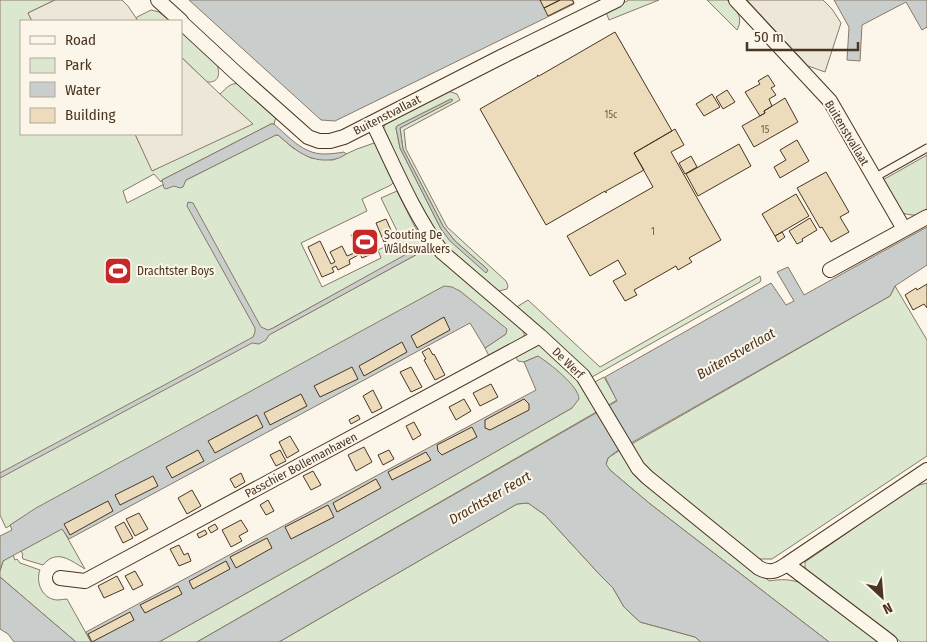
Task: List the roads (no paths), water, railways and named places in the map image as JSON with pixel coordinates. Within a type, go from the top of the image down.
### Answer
[{"type":"street","name":"Buitenstvallaat","points":[[158,0],[179,20]]},
{"type":"street","name":"Buitenstvallaat","points":[[182,23],[308,137],[319,141],[330,141],[344,137],[373,123],[501,56],[617,0]]},
{"type":"street","name":"Buitenstvallaat","points":[[736,0],[830,101],[904,229]]},
{"type":"street","name":"De Werf","points":[[373,123],[408,195],[431,237],[442,252],[584,376],[628,453],[647,477],[759,568],[770,572],[780,569],[927,470]]},
{"type":"street","points":[[830,270],[927,217]]},
{"type":"street","name":"Passchier Bollemanhaven","points":[[60,578],[85,581],[540,336]]},
{"type":"street","points":[[788,564],[890,642]]},
{"type":"lane","name":"Buitenstvallaat","points":[[874,178],[927,148]]},
{"type":"water","points":[[189,0],[573,0],[574,4],[335,121],[321,120]]},
{"type":"water","points":[[834,0],[927,0],[927,27],[922,30],[906,2],[862,25],[860,61],[847,60],[849,27]]},
{"type":"water","points":[[451,99],[453,100],[400,128],[403,149],[443,226],[455,241],[488,270],[486,273],[450,241],[441,229],[400,148],[397,126]]},
{"type":"water","points":[[274,124],[297,144],[309,151],[324,154],[344,152],[346,154],[332,160],[320,160],[301,153],[276,135],[186,180],[183,187],[164,188],[162,180]]},
{"type":"water","points":[[188,202],[193,203],[261,327],[268,330],[421,246],[424,249],[269,335],[266,340],[259,344],[252,343],[0,478],[0,473],[253,337],[255,328],[187,206]]},
{"type":"water","points":[[927,227],[927,265],[895,286],[890,296],[617,451],[608,458],[606,464],[610,470],[649,503],[829,642],[701,642],[695,637],[640,622],[624,607],[613,588],[545,515],[528,503],[517,504],[279,642],[197,642],[617,401],[605,377],[771,283],[786,305],[794,301],[777,272],[788,267],[804,295]]},
{"type":"water","points":[[444,286],[460,291],[507,329],[506,334],[485,348],[470,323],[69,539],[62,529],[3,561],[0,571],[0,536],[12,530],[10,525],[36,508]]},
{"type":"water","points":[[538,356],[556,369],[578,394],[579,399],[572,408],[159,642],[91,642],[86,632],[536,390],[524,362]]},
{"type":"water","points":[[0,577],[76,642],[14,642],[8,634],[0,629]]},
{"type":"place","name":"Scouting De Wâldswalkers","points":[[365,242]]},
{"type":"place","name":"Drachtster Boys","points":[[118,271]]},
{"type":"water label","name":"Buitenstverlaat","points":[[736,354]]},
{"type":"water label","name":"Drachtster Feart","points":[[490,498]]}]
